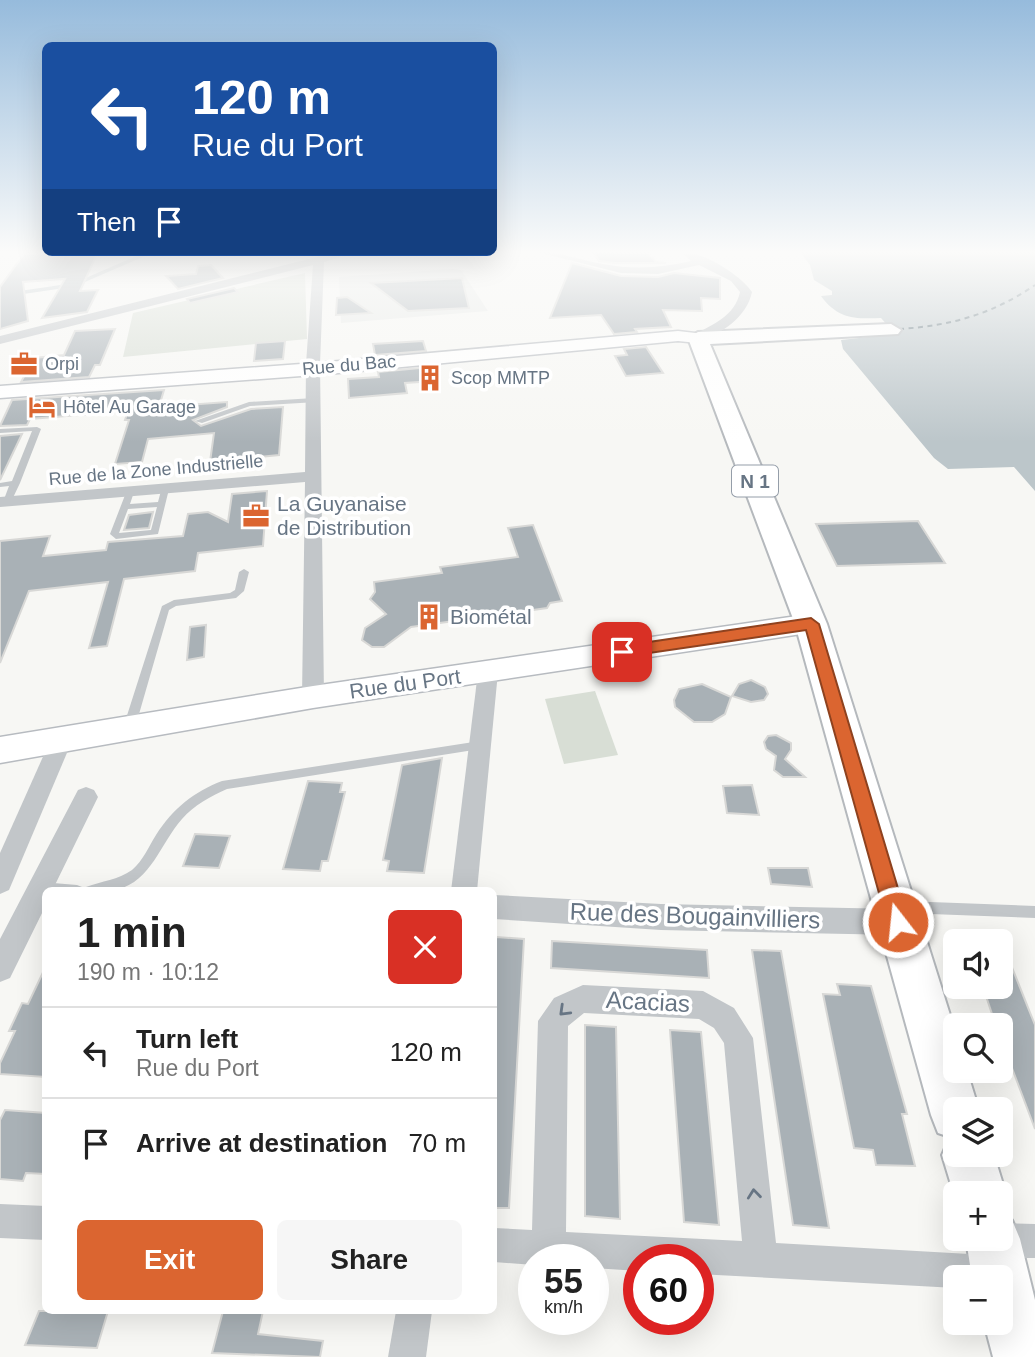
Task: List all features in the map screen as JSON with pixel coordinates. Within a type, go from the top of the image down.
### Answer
[{"type":"main road","points":[[698,338],[733,327],[891,330]]},
{"type":"main road","name":"N 1","points":[[698,338],[811,624],[951,1097]]},
{"type":"main road","points":[[1000,1251],[1023,1357]]},
{"type":"street","points":[[0,340],[94,315]]},
{"type":"street","points":[[313,315],[313,697]]},
{"type":"street","points":[[733,327],[738,315]]},
{"type":"street","name":"Rue du Bac","points":[[0,392],[313,369],[664,337],[698,338]]},
{"type":"street","name":"Rue de la Zone Industrielle","points":[[4,502],[164,496],[314,476]]},
{"type":"street","name":"Rue du Port","points":[[0,750],[313,697],[811,624]]},
{"type":"street","points":[[464,887],[488,672]]},
{"type":"street","points":[[0,881],[61,741]]},
{"type":"street","points":[[0,968],[86,797]]},
{"type":"street","name":"Rue des Bougainvilliers","points":[[497,907],[661,917],[895,914]]},
{"type":"street","name":"Acacias","points":[[549,1244],[554,1021],[564,1008],[583,999],[702,1005],[724,1018],[738,1038],[761,1262]]},
{"type":"street","points":[[0,1221],[42,1223]]},
{"type":"street","points":[[497,1245],[518,1246]]},
{"type":"street","points":[[609,1251],[761,1262],[963,1251]]},
{"type":"street","points":[[407,1357],[414,1314]]},
{"type":"lane","points":[[199,421],[248,404],[314,400]]},
{"type":"lane","points":[[0,431],[37,429],[16,483],[4,502]]},
{"type":"lane","points":[[0,485],[16,483]]},
{"type":"lane","points":[[127,499],[114,534],[116,536],[155,532],[164,496]]},
{"type":"lane","points":[[129,729],[165,608],[174,603],[233,596],[239,591],[244,572]]},
{"type":"lane","points":[[107,887],[139,873],[149,863],[172,821],[198,798],[226,784],[480,746]]},
{"type":"lane","points":[[895,914],[1035,912]]},
{"type":"shaded area","points":[[132,315],[306,315],[307,339],[123,357]]},
{"type":"shaded area","points":[[341,315],[435,315],[341,323]]},
{"type":"shaded area","points":[[1035,315],[1035,491],[1014,467],[948,469],[934,458],[843,349],[841,340],[895,334],[881,318],[847,316]]},
{"type":"shaded area","points":[[595,691],[618,755],[564,764],[545,699]]},
{"type":"building","points":[[0,315],[27,315],[28,321],[0,329]]},
{"type":"building","points":[[551,315],[595,315],[550,318]]},
{"type":"building","points":[[601,315],[666,315],[671,327],[635,329],[637,332],[614,334]]},
{"type":"building","points":[[115,329],[100,365],[95,365],[89,377],[21,382],[34,358],[64,355],[75,331]]},
{"type":"building","points":[[285,341],[283,359],[254,361],[256,343]]},
{"type":"building","points":[[423,341],[426,351],[375,355],[373,344]]},
{"type":"building","points":[[646,347],[663,373],[626,376],[615,356],[627,355],[624,349]]},
{"type":"building","points":[[430,367],[434,381],[405,383],[407,393],[349,398],[348,379],[379,377],[378,372]]},
{"type":"building","points":[[164,390],[159,407],[227,402],[227,407],[193,420],[201,426],[251,409],[283,407],[279,455],[210,462],[214,433],[148,439],[142,462],[115,464],[129,420],[125,420],[128,411],[30,419],[27,425],[0,426],[12,400]]},
{"type":"building","points":[[22,434],[0,480],[0,436]]},
{"type":"building","points":[[267,491],[263,546],[198,553],[195,571],[124,579],[107,646],[89,648],[108,582],[29,591],[0,663],[0,541],[50,536],[43,556],[106,550],[108,542],[183,536],[188,514],[208,512],[228,522],[232,494]]},
{"type":"building","points":[[153,512],[149,528],[124,530],[129,515]]},
{"type":"building","points":[[918,521],[945,563],[837,566],[816,524]]},
{"type":"building","name":"Biométal","points":[[533,525],[562,601],[550,603],[547,608],[411,627],[384,647],[372,647],[362,640],[365,628],[386,614],[370,599],[375,592],[374,582],[442,573],[440,567],[518,557],[508,528]]},
{"type":"building","points":[[206,625],[204,657],[187,660],[190,627]]},
{"type":"building","points":[[751,680],[765,687],[768,694],[764,700],[751,702],[732,696],[739,684]]},
{"type":"building","points":[[702,684],[731,697],[725,714],[712,722],[694,722],[675,707],[674,700],[679,689]]},
{"type":"building","points":[[776,735],[791,743],[791,750],[785,759],[805,777],[783,777],[774,770],[776,756],[766,749],[764,742],[768,736]]},
{"type":"building","points":[[442,758],[424,873],[387,871],[389,861],[383,860],[402,765]]},
{"type":"building","points":[[308,781],[342,783],[340,792],[345,792],[328,861],[322,861],[320,871],[283,869]]},
{"type":"building","points":[[752,785],[759,815],[727,813],[723,786]]},
{"type":"building","points":[[195,834],[230,836],[219,868],[183,866]]},
{"type":"building","points":[[768,868],[808,868],[812,887],[771,884]]},
{"type":"building","points":[[497,937],[524,939],[509,1208],[497,1208]]},
{"type":"building","points":[[552,941],[707,950],[709,978],[551,968]]},
{"type":"building","points":[[752,950],[781,951],[829,1228],[793,1225]]},
{"type":"building","points":[[1013,970],[1035,1025],[1035,1129],[1013,1071],[1013,1013],[992,1013],[987,999],[1013,999]]},
{"type":"building","points":[[42,974],[42,1077],[0,1074],[0,1063],[15,1031],[9,1031],[22,1003],[28,1004]]},
{"type":"building","points":[[837,984],[871,986],[907,1114],[902,1114],[915,1166],[876,1165],[873,1150],[854,1148],[823,994],[840,995]]},
{"type":"building","points":[[585,1025],[616,1027],[620,1219],[585,1216]]},
{"type":"building","points":[[670,1030],[701,1032],[719,1225],[684,1222]]},
{"type":"building","points":[[5,1110],[42,1113],[42,1174],[26,1173],[23,1181],[0,1179],[0,1120]]},
{"type":"building","points":[[39,1311],[42,1311],[42,1314],[107,1314],[97,1348],[25,1345]]},
{"type":"building","points":[[222,1314],[262,1314],[258,1334],[323,1341],[320,1357],[212,1353]]},
{"type":"ferry route","points":[[899,329],[936,325],[975,315]]},
{"type":"place","name":"Orpi","points":[[24,364]]},
{"type":"place","name":"Scop MMTP","points":[[430,378]]},
{"type":"place","name":"Hôtel Au Garage","points":[[42,407]]},
{"type":"place","name":"La Guyanaise de Distribution","points":[[256,516]]},
{"type":"place","name":"Biométal","points":[[429,617]]},
{"type":"route","points":[[622,652],[811,624],[898,922]]}]
